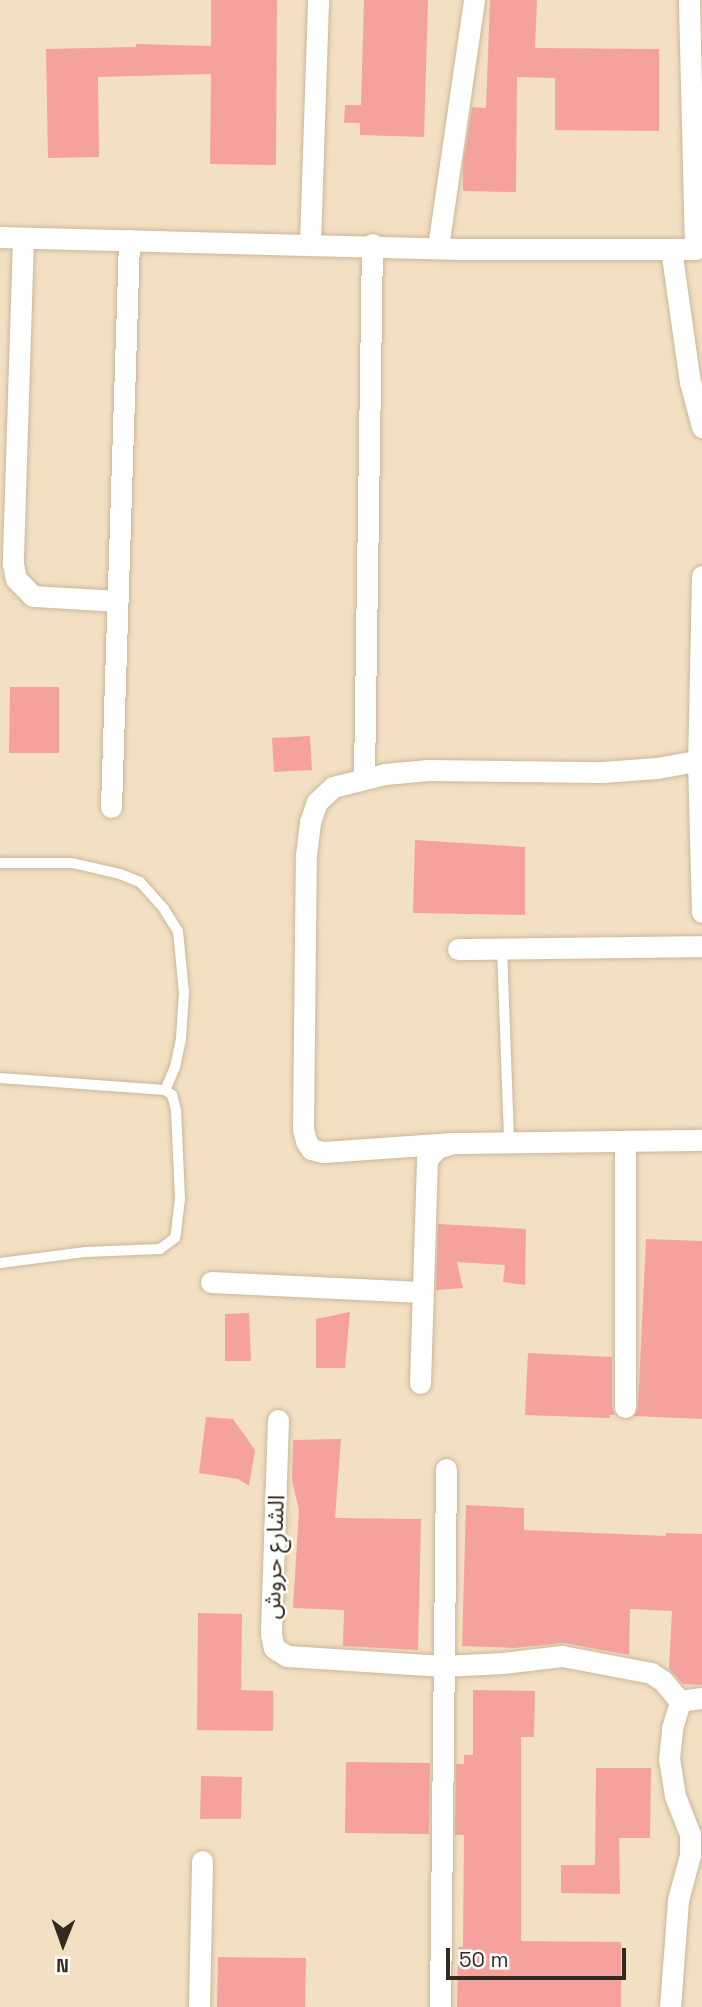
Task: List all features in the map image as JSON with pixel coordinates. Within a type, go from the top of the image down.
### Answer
[{"type":"street","points":[[310,243],[318,0]]},
{"type":"street","points":[[438,247],[474,0]]},
{"type":"street","points":[[0,237],[438,247],[699,249],[689,0]]},
{"type":"street","points":[[23,237],[13,564],[16,579],[33,596],[117,601]]},
{"type":"street","points":[[111,807],[129,240]]},
{"type":"street","points":[[364,777],[372,244]]},
{"type":"street","points":[[671,249],[690,382],[702,427]]},
{"type":"street","points":[[702,576],[702,912]]},
{"type":"street","points":[[700,760],[657,768],[601,772],[428,769],[364,777],[333,787],[317,802],[310,822],[306,855],[303,1129],[311,1149],[323,1152],[453,1143],[702,1140]]},
{"type":"street","points":[[458,948],[702,946]]},
{"type":"street","points":[[625,1141],[625,1408]]},
{"type":"street","points":[[420,1383],[427,1159],[437,1148],[453,1143]]},
{"type":"street","points":[[212,1282],[421,1292]]},
{"type":"street","name":"الشارع حروش","points":[[278,1420],[271,1634],[274,1648],[287,1657],[443,1666]]},
{"type":"street","points":[[440,2007],[446,1469]]},
{"type":"street","points":[[443,1666],[562,1656],[651,1673],[663,1681],[680,1701]]},
{"type":"street","points":[[680,1701],[702,1698]]},
{"type":"street","points":[[670,2007],[678,1899],[690,1855],[690,1834],[675,1796],[669,1759],[672,1728],[680,1701]]},
{"type":"street","points":[[199,2007],[202,1861]]},
{"type":"lane","points":[[0,863],[72,863],[120,874],[140,882],[163,909],[178,931],[184,992],[181,1039],[175,1068],[165,1090]]},
{"type":"lane","points":[[502,948],[509,1142]]},
{"type":"lane","points":[[0,1079],[165,1090],[172,1095],[177,1110],[180,1199],[175,1238],[160,1249],[145,1252],[85,1252],[0,1263]]},
{"type":"building","points":[[211,0],[277,0],[276,165],[210,164],[211,74],[98,77],[99,157],[48,158],[46,49],[136,47],[136,44],[211,46]]},
{"type":"building","points":[[364,0],[428,0],[424,137],[360,135],[360,123],[344,123],[345,105],[361,105]]},
{"type":"building","points":[[490,0],[537,0],[535,48],[659,49],[659,131],[555,130],[555,78],[517,77],[516,192],[463,191],[463,163],[472,107],[486,108]]},
{"type":"building","points":[[10,687],[59,687],[59,753],[9,753]]},
{"type":"building","points":[[310,736],[312,770],[274,772],[272,738]]},
{"type":"building","points":[[415,840],[525,847],[525,915],[413,913]]},
{"type":"building","points":[[438,1224],[526,1229],[525,1285],[503,1282],[505,1265],[457,1262],[463,1288],[436,1290]]},
{"type":"building","points":[[646,1239],[702,1241],[702,1419],[634,1416],[638,1407]]},
{"type":"building","points":[[350,1312],[345,1368],[316,1368],[316,1319]]},
{"type":"building","points":[[249,1313],[251,1361],[225,1361],[225,1314]]},
{"type":"building","points":[[528,1353],[612,1357],[612,1407],[615,1415],[610,1415],[610,1418],[525,1415]]},
{"type":"building","points":[[206,1417],[233,1419],[255,1450],[249,1486],[238,1479],[199,1473]]},
{"type":"building","points":[[341,1439],[335,1518],[421,1519],[418,1650],[343,1646],[344,1610],[293,1608],[299,1510],[292,1481],[293,1440]]},
{"type":"building","points":[[466,1505],[524,1508],[524,1530],[666,1536],[666,1533],[702,1534],[702,1685],[683,1684],[669,1669],[672,1611],[630,1609],[629,1655],[564,1643],[514,1648],[462,1646]]},
{"type":"building","points":[[198,1613],[242,1614],[241,1690],[273,1691],[273,1731],[197,1730]]},
{"type":"building","points":[[473,1690],[535,1691],[534,1737],[521,1737],[521,1941],[621,1942],[621,2007],[457,2007],[458,1947],[463,1947],[464,1835],[455,1835],[456,1764],[464,1764],[464,1755],[473,1755]]},
{"type":"building","points":[[346,1762],[430,1763],[429,1834],[345,1833]]},
{"type":"building","points":[[596,1768],[651,1768],[650,1838],[619,1838],[620,1894],[561,1893],[561,1865],[595,1865]]},
{"type":"building","points":[[201,1776],[242,1777],[241,1819],[200,1819]]},
{"type":"building","points":[[218,1957],[306,1958],[305,2007],[217,2007]]}]
